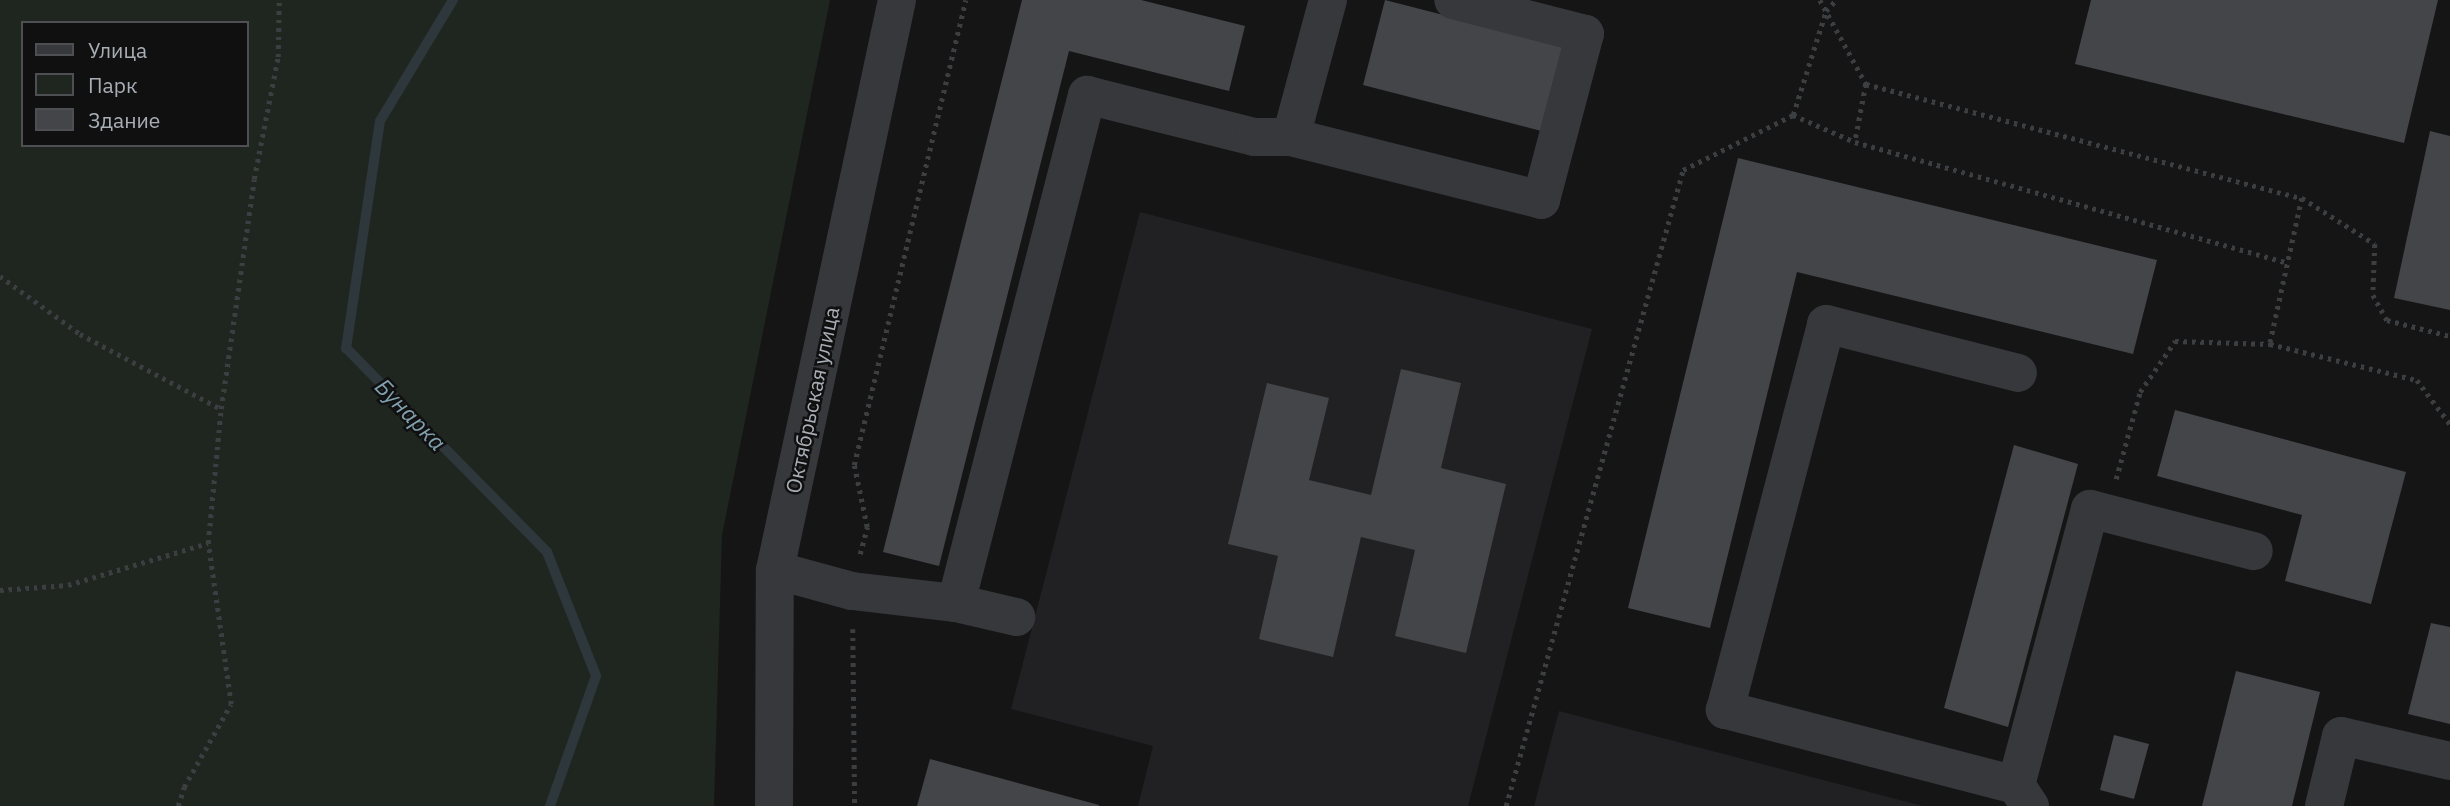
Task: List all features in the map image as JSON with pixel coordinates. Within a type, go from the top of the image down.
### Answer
[{"type":"street","name":"Октябрьская улица","points":[[774,806],[775,570],[897,0]]},
{"type":"street","points":[[1291,137],[1328,0]]},
{"type":"street","points":[[956,604],[1087,95],[1254,137],[1291,137],[1541,200],[1585,34],[1453,0]]},
{"type":"street","points":[[2018,373],[1826,324],[1725,710],[2023,796],[2090,509],[2255,551]]},
{"type":"street","points":[[775,570],[852,591],[956,604],[1016,617]]},
{"type":"street","points":[[2324,806],[2341,736],[2450,761]]},
{"type":"path","points":[[178,806],[184,787],[231,704],[208,543],[221,410],[254,180],[278,57],[279,0]]},
{"type":"path","points":[[855,806],[852,591],[866,527],[854,466],[966,0]]},
{"type":"path","points":[[1820,0],[1866,85],[1854,142]]},
{"type":"path","points":[[1506,806],[1683,170],[1793,115],[1826,11],[1836,0]]},
{"type":"path","points":[[1866,85],[2302,198],[2375,244],[2373,295],[2387,320],[2450,336]]},
{"type":"path","points":[[1793,115],[1854,142],[2288,263]]},
{"type":"path","points":[[2270,344],[2302,198]]},
{"type":"path","points":[[0,276],[80,334],[221,410]]},
{"type":"path","points":[[2107,513],[2140,392],[2175,341],[2270,344],[2417,380],[2450,424]]},
{"type":"path","points":[[0,590],[68,585],[208,543]]},
{"type":"shaded area","points":[[1140,212],[1592,329],[1468,806],[1138,806],[1153,746],[1011,709]]},
{"type":"shaded area","points":[[1559,711],[1923,806],[1534,806]]},
{"type":"green space","points":[[0,0],[830,0],[722,535],[714,806],[0,806]]},
{"type":"building","points":[[1022,0],[1141,0],[1245,26],[1229,91],[1069,51],[939,566],[883,552]]},
{"type":"building","points":[[1385,0],[1575,49],[1553,134],[1363,85]]},
{"type":"building","points":[[2091,0],[2438,0],[2404,143],[2075,64]]},
{"type":"building","points":[[2430,131],[2450,136],[2450,310],[2394,298]]},
{"type":"building","points":[[1738,158],[2157,260],[2133,354],[1797,272],[1710,628],[1628,608]]},
{"type":"building","points":[[1401,369],[1461,383],[1441,468],[1506,484],[1466,653],[1395,636],[1415,550],[1361,537],[1333,657],[1259,639],[1278,556],[1228,544],[1267,383],[1329,398],[1309,480],[1371,495]]},
{"type":"building","points":[[2175,410],[2406,472],[2371,604],[2285,581],[2302,515],[2157,476]]},
{"type":"building","points":[[2014,445],[2078,464],[2008,727],[1944,708]]},
{"type":"building","points":[[2431,623],[2450,627],[2450,724],[2408,714]]},
{"type":"building","points":[[2236,671],[2320,692],[2292,806],[2202,806]]},
{"type":"building","points":[[2114,735],[2149,744],[2134,799],[2100,790]]},
{"type":"building","points":[[930,759],[1099,805],[1099,806],[917,806]]},
{"type":"waterway","name":"Бунарка","points":[[453,0],[380,121],[346,348],[547,552],[596,676],[550,806]]}]
